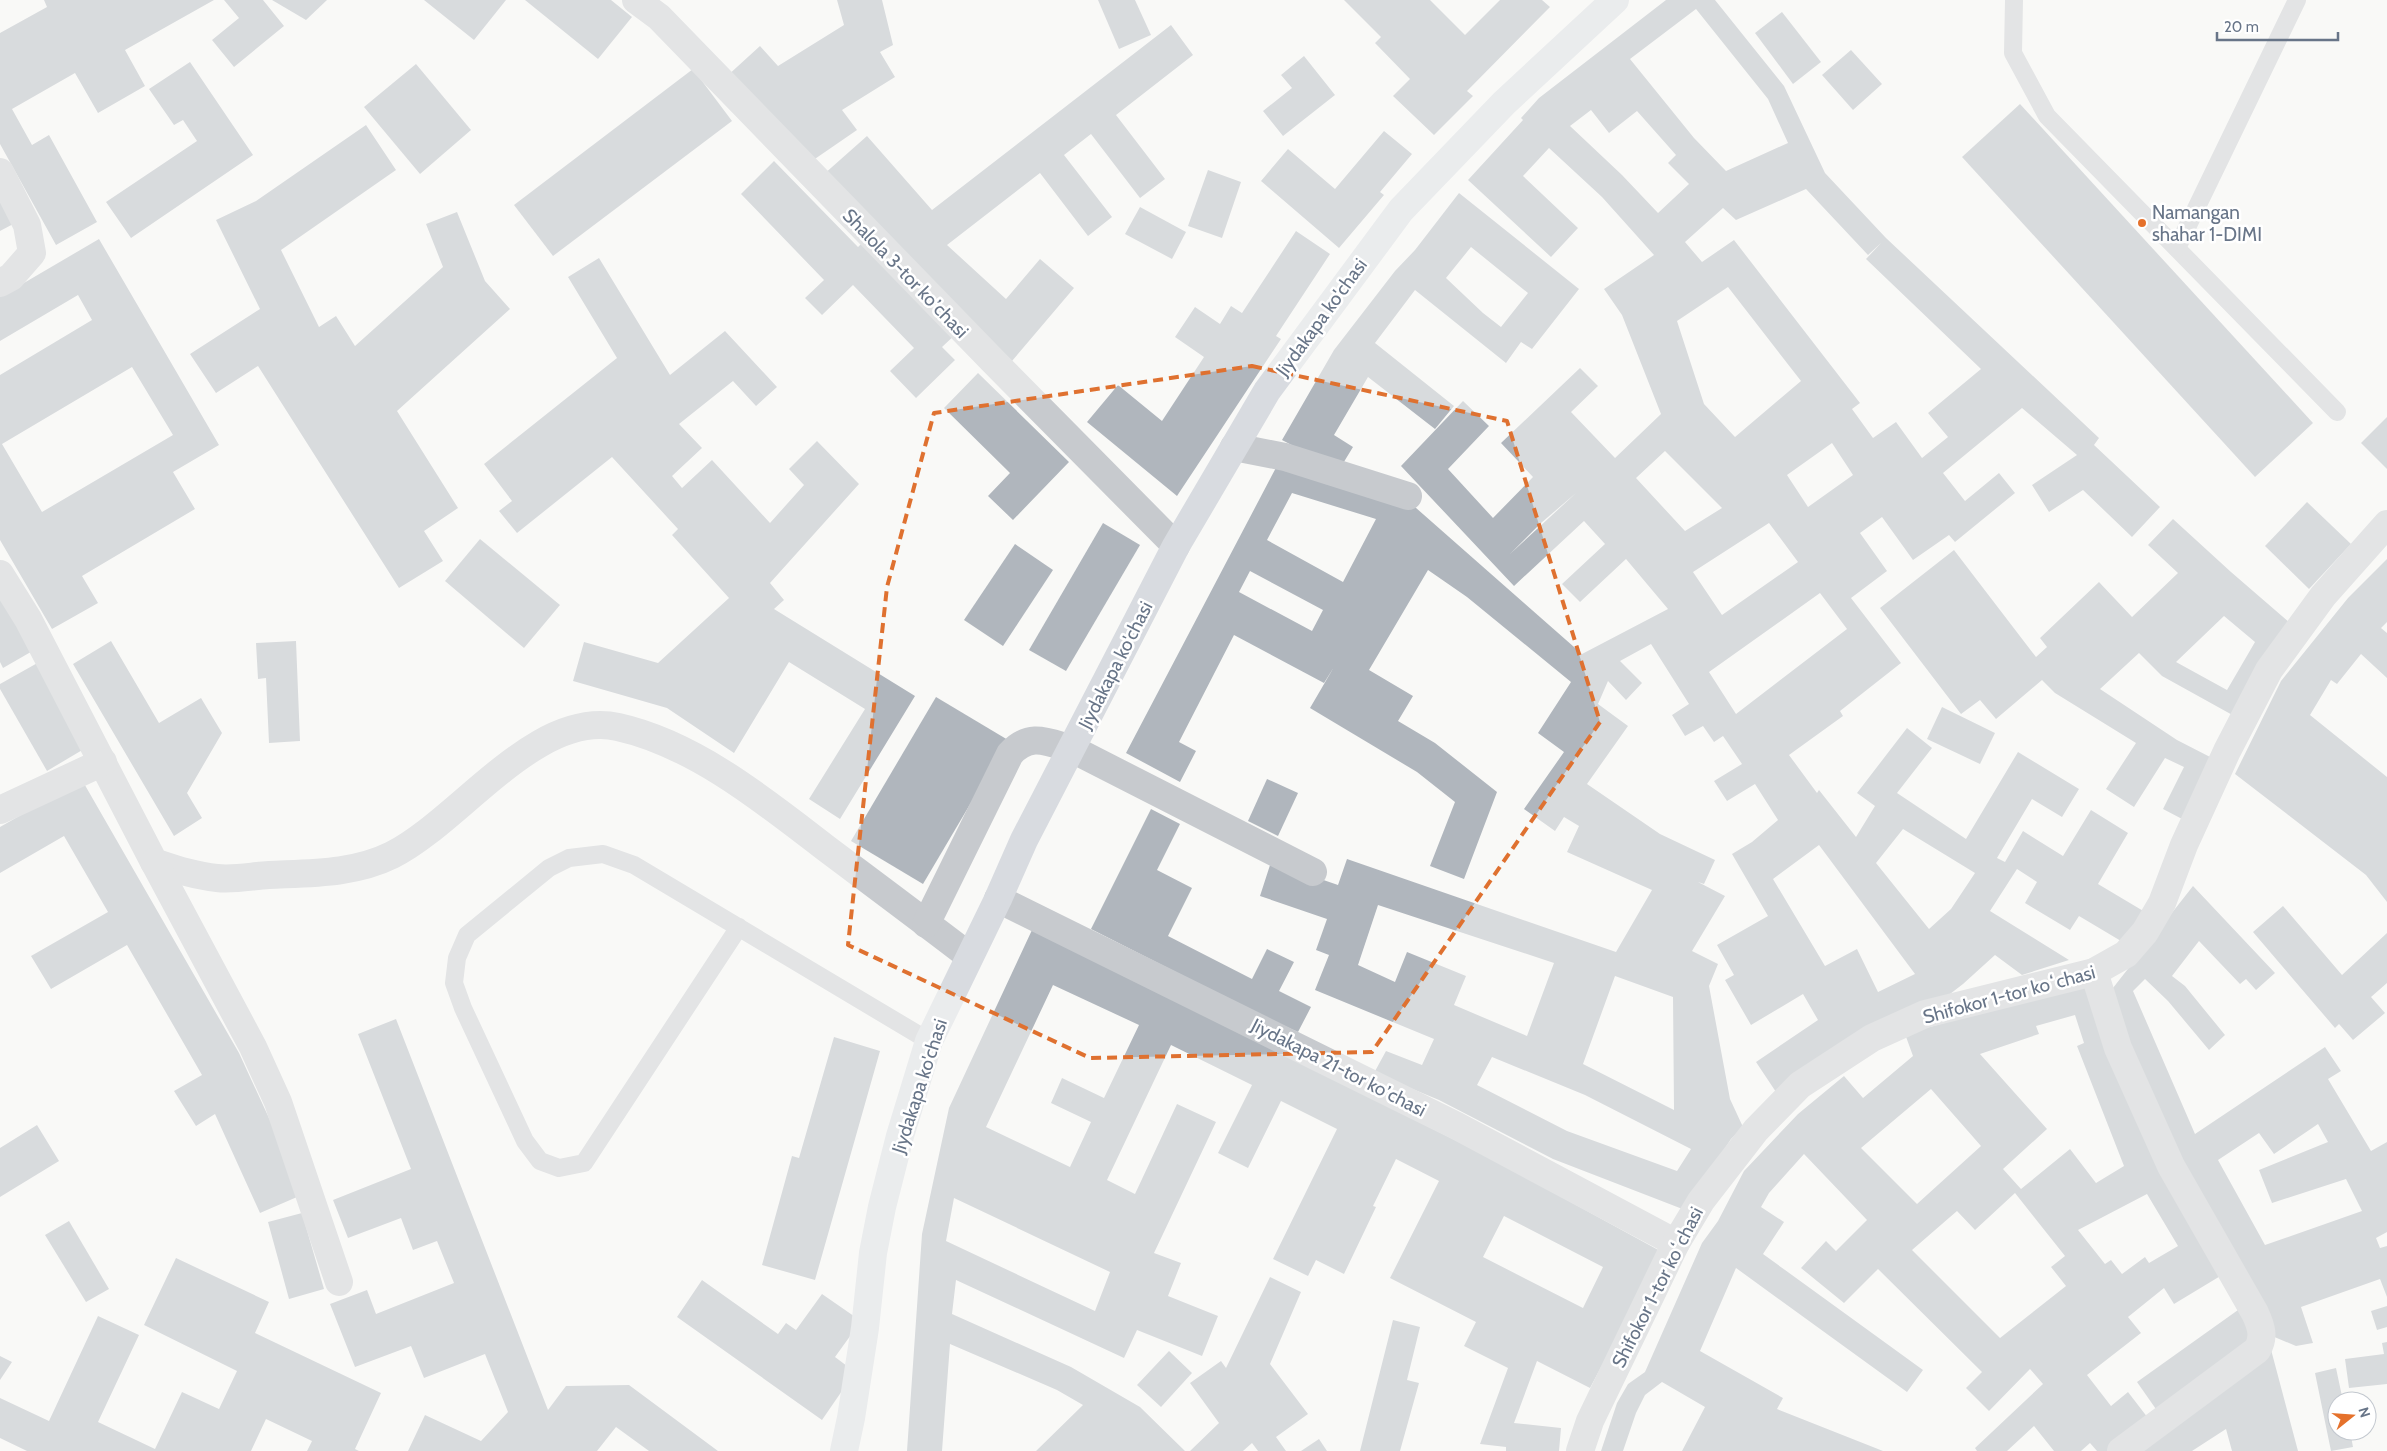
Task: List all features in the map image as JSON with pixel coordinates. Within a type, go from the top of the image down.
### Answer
[{"type":"street","name":"Shalola 3-tor koʼchasi","points":[[636,0],[659,17],[987,356],[1176,546]]},
{"type":"street","name":"Jiydakapa ko'chasi","points":[[844,1451],[853,1409],[865,1328],[873,1253],[882,1207],[900,1136],[929,1041],[998,899],[1024,840],[1176,546],[1267,391],[1401,210],[1504,103],[1615,0]]},
{"type":"street","points":[[0,172],[27,225],[32,253],[11,277],[0,283]]},
{"type":"street","points":[[1234,447],[1285,457],[1408,496]]},
{"type":"street","name":"Shifokor 1-tor koʻchasi","points":[[1580,1451],[1590,1421],[1676,1243],[1701,1201],[1756,1130],[1800,1085],[1872,1038],[1925,1014],[2094,972],[2126,954],[2144,932],[2162,902],[2184,845],[2227,751],[2269,670],[2323,596],[2387,524]]},
{"type":"street","points":[[0,574],[28,618],[253,1048],[278,1102],[339,1282]]},
{"type":"street","points":[[154,862],[188,874],[219,878],[343,871],[368,864],[391,856],[419,840],[516,759],[564,730],[589,724],[617,727],[646,736],[686,754],[748,788],[969,956]]},
{"type":"street","points":[[926,924],[1010,754],[1019,744],[1029,740],[1040,740],[1072,749],[1313,872]]},
{"type":"street","points":[[0,810],[103,762]]},
{"type":"street","name":"Jiydakapa 21-tor koʼchasi","points":[[998,899],[1457,1126],[1676,1243]]},
{"type":"street","points":[[2094,972],[2118,1048],[2171,1166],[2255,1313],[2262,1335],[2262,1342],[2257,1350],[2121,1451]]},
{"type":"lane","points":[[2014,0],[2013,53],[2047,116],[2337,412]]},
{"type":"lane","points":[[2177,248],[2297,0]]},
{"type":"lane","points":[[739,927],[584,1163],[559,1168],[540,1161],[525,1142],[463,1008],[454,983],[457,958],[467,935],[549,868],[569,858],[603,854],[634,865],[739,927],[929,1041]]},
{"type":"highlighted area","points":[[1252,366],[1507,421],[1600,722],[1372,1052],[1090,1058],[848,945],[887,587],[934,413]]},
{"type":"building","points":[[44,0],[214,0],[125,50],[145,86],[98,113],[75,73],[12,109],[32,145],[49,135],[97,222],[56,245],[0,144],[0,33],[47,7]]},
{"type":"building","points":[[224,0],[263,0],[284,26],[234,67],[212,40],[239,18]]},
{"type":"building","points":[[272,0],[327,0],[306,20]]},
{"type":"building","points":[[424,0],[506,0],[474,40]]},
{"type":"building","points":[[525,0],[611,0],[632,17],[598,59]]},
{"type":"building","points":[[837,0],[882,0],[893,45],[880,52],[895,77],[842,110],[857,130],[809,163],[726,77],[760,46],[778,66],[844,25]]},
{"type":"building","points":[[1098,0],[1135,0],[1151,35],[1119,49]]},
{"type":"building","points":[[1344,0],[1430,0],[1465,35],[1500,0],[1542,0],[1550,7],[1467,91],[1473,96],[1434,135],[1393,96],[1410,79],[1375,43],[1381,37]]},
{"type":"building","points":[[1666,0],[1715,0],[1784,86],[1825,173],[1886,238],[2099,438],[2094,445],[2160,507],[2132,537],[2083,490],[2049,512],[2032,485],[2077,455],[2022,408],[1943,473],[1965,501],[1999,473],[2015,493],[1955,542],[1949,535],[1913,560],[1882,517],[1860,533],[1887,571],[1851,598],[1901,663],[1840,711],[1843,716],[1789,755],[1817,793],[1819,790],[1856,837],[1875,806],[1857,793],[1907,728],[1932,748],[1897,793],[1966,839],[2018,752],[2079,789],[2062,817],[2032,799],[1997,858],[2005,862],[2023,831],[2063,856],[2091,810],[2128,833],[2098,884],[2145,912],[2126,944],[2079,916],[2070,930],[2025,903],[2037,882],[2017,869],[1990,911],[2069,960],[2022,975],[1995,955],[1963,984],[1937,1004],[1776,1092],[1756,1062],[1818,1020],[1803,994],[1751,1025],[1725,980],[1734,975],[1717,945],[1768,916],[1732,854],[1752,842],[1778,820],[1755,784],[1727,801],[1714,781],[1742,764],[1723,736],[1714,742],[1703,726],[1685,736],[1672,715],[1689,704],[1651,644],[1620,661],[1642,683],[1626,700],[1608,681],[1598,704],[1628,726],[1587,784],[1660,834],[1715,860],[1704,884],[1698,882],[1725,896],[1692,951],[1718,964],[1709,986],[1730,1099],[1743,1127],[1731,1139],[1685,1210],[1553,1159],[1439,1100],[1374,1073],[1386,1051],[1422,1065],[1434,1039],[1315,990],[1329,955],[1316,950],[1327,919],[1260,896],[1271,862],[1338,885],[1347,859],[1616,952],[1652,890],[1567,852],[1579,826],[1564,817],[1555,831],[1524,809],[1564,752],[1538,733],[1571,682],[1467,597],[1428,570],[1369,670],[1413,696],[1398,721],[1435,743],[1497,792],[1464,879],[1430,866],[1455,802],[1417,772],[1310,708],[1334,667],[1324,683],[1234,635],[1179,742],[1196,751],[1180,782],[1126,753],[1279,462],[1407,500],[1582,654],[1668,609],[1626,559],[1580,602],[1562,584],[1605,544],[1584,521],[1514,586],[1401,466],[1463,401],[1489,426],[1448,469],[1493,518],[1533,477],[1501,443],[1580,368],[1598,386],[1571,412],[1615,458],[1661,414],[1622,315],[1604,289],[1654,255],[1602,197],[1549,148],[1523,176],[1578,228],[1551,257],[1468,180],[1523,120],[1521,118],[1539,98]],"holes":[[[1696,9],[1768,99],[1788,143],[1726,171],[1694,138],[1630,59]],[[1591,110],[1609,133],[1637,111],[1676,155],[1668,163],[1689,184],[1658,213],[1622,175],[1570,126]],[[1806,189],[1868,255],[1881,243],[1866,259],[1981,369],[1928,413],[1948,437],[1922,458],[1896,422],[1873,438],[1852,409],[1860,403],[1734,240],[1702,262],[1685,242],[1723,208],[1736,220]],[[1728,287],[1801,381],[1735,437],[1704,404],[1677,321]],[[1832,443],[1853,475],[1808,507],[1787,475]],[[1665,451],[1722,508],[1685,531],[1636,478]],[[1292,493],[1376,519],[1343,582],[1267,540]],[[1576,493],[1510,554],[1541,523]],[[1769,523],[1798,562],[1722,615],[1693,572]],[[1250,571],[1323,610],[1312,631],[1239,592]],[[1820,593],[1847,629],[1736,714],[1709,672]],[[1903,829],[1975,873],[1951,909],[1929,929],[1876,863]],[[1819,845],[1915,974],[1878,992],[1857,949],[1825,966],[1773,879]],[[1378,905],[1554,963],[1527,1036],[1454,1005],[1466,976],[1407,952],[1395,982],[1358,965]],[[1615,976],[1673,997],[1674,1110],[1583,1064]],[[1492,1057],[1585,1095],[1691,1149],[1677,1171],[1567,1131],[1477,1085]]]},
{"type":"building","points":[[1782,12],[1821,62],[1793,84],[1755,33]]},
{"type":"building","points":[[1171,25],[1193,55],[1116,115],[1165,179],[1140,198],[1091,134],[1064,155],[1112,217],[1088,236],[1040,173],[947,245],[1006,299],[1040,259],[1074,288],[1012,361],[823,175],[867,136],[932,210]]},
{"type":"building","points":[[1851,50],[1882,84],[1853,110],[1822,75]]},
{"type":"building","points":[[1304,56],[1335,95],[1283,136],[1263,111],[1292,88],[1281,75]]},
{"type":"building","points":[[190,62],[253,155],[131,238],[106,202],[197,141],[183,120],[174,125],[149,89]]},
{"type":"building","points":[[416,64],[471,130],[420,174],[364,107]]},
{"type":"building","points":[[693,69],[732,121],[553,256],[514,205]]},
{"type":"building","points":[[2020,104],[2313,423],[2255,477],[1962,157]]},
{"type":"building","points":[[366,125],[396,170],[281,250],[319,327],[336,316],[355,346],[443,267],[426,224],[457,212],[485,281],[510,309],[397,411],[458,508],[424,531],[443,561],[399,588],[258,366],[216,393],[190,354],[260,309],[216,220],[256,201]]},
{"type":"building","points":[[1384,131],[1412,154],[1380,192],[1384,195],[1339,248],[1261,181],[1288,149],[1335,189]]},
{"type":"building","points":[[774,161],[858,247],[865,240],[957,333],[942,347],[955,360],[916,398],[890,371],[914,348],[853,285],[822,315],[805,298],[824,280],[741,194]]},
{"type":"building","points":[[1208,170],[1241,182],[1222,238],[1188,226]]},
{"type":"building","points":[[0,190],[17,222],[0,231]]},
{"type":"building","points":[[1459,193],[1579,289],[1532,349],[1521,342],[1506,363],[1415,290],[1375,343],[1454,406],[1435,429],[1368,377],[1334,435],[1353,447],[1339,470],[1282,440],[1334,350],[1395,271],[1415,250]],"holes":[[[1471,247],[1528,293],[1501,327],[1483,313],[1446,278]]]},
{"type":"building","points":[[1140,207],[1186,232],[1172,259],[1125,234]]},
{"type":"building","points":[[1296,231],[1330,254],[1276,336],[1281,339],[1177,496],[1087,422],[1118,385],[1162,421],[1204,357],[1175,337],[1195,307],[1220,324],[1231,306],[1242,313]]},
{"type":"building","points":[[99,239],[219,445],[173,472],[195,509],[82,576],[98,603],[52,629],[0,540],[0,375],[92,320],[78,295],[0,341],[0,297]],"holes":[[[132,367],[173,435],[42,512],[2,444]]]},
{"type":"building","points":[[599,258],[670,375],[725,331],[777,387],[756,406],[733,381],[679,424],[702,448],[672,476],[682,488],[712,460],[770,523],[804,485],[789,469],[817,441],[859,484],[770,583],[784,600],[774,609],[915,696],[840,819],[809,799],[865,709],[789,662],[734,753],[667,708],[573,681],[584,642],[658,663],[729,598],[672,535],[678,529],[612,457],[517,533],[499,511],[512,501],[484,464],[617,358],[568,277]]},
{"type":"building","points":[[978,373],[1069,462],[1013,520],[988,496],[1010,473],[944,408]]},
{"type":"building","points":[[2387,417],[2387,469],[2361,443]]},
{"type":"building","points":[[2307,502],[2351,544],[2309,589],[2265,546]]},
{"type":"building","points":[[2173,519],[2290,623],[2236,717],[2162,676],[2139,653],[2100,689],[2177,740],[2214,759],[2184,820],[2163,809],[2184,767],[2165,758],[2134,807],[2106,789],[2136,743],[2055,693],[2042,680],[1996,719],[1980,700],[1961,714],[1880,608],[1954,550],[2036,657],[2047,647],[2040,638],[2099,582],[2132,617],[2178,573],[2148,545]],"holes":[[[2224,616],[2255,642],[2227,690],[2176,662]]]},
{"type":"building","points":[[1103,523],[1140,545],[1066,671],[1029,650]]},
{"type":"building","points":[[480,539],[560,605],[524,648],[445,581]]},
{"type":"building","points":[[1015,544],[1053,570],[1003,646],[964,620]]},
{"type":"building","points":[[2387,559],[2387,622],[2381,628],[2387,633],[2387,678],[2361,654],[2337,684],[2331,680],[2310,715],[2387,777],[2387,902],[2366,875],[2235,774],[2281,681],[2348,598]]},
{"type":"building","points":[[0,587],[36,649],[3,668],[0,662]]},
{"type":"building","points":[[111,641],[159,723],[201,698],[222,733],[187,793],[202,818],[174,836],[73,664]]},
{"type":"building","points":[[296,641],[300,741],[269,743],[266,678],[258,679],[256,643]]},
{"type":"building","points":[[41,661],[89,746],[47,771],[0,689],[0,684]]},
{"type":"building","points":[[936,697],[1008,740],[923,884],[851,841]]},
{"type":"building","points":[[1942,707],[1995,733],[1980,764],[1927,739]]},
{"type":"building","points":[[1267,779],[1298,793],[1278,836],[1248,821]]},
{"type":"building","points":[[82,780],[239,1053],[304,1194],[260,1213],[215,1114],[196,1126],[174,1091],[202,1075],[127,945],[51,989],[31,956],[108,912],[64,836],[0,873],[0,827]]},
{"type":"building","points":[[1151,809],[1180,824],[1157,870],[1192,888],[1168,936],[1252,979],[1267,949],[1294,962],[1279,991],[1311,1007],[1298,1032],[1266,1018],[1091,929]]},
{"type":"building","points":[[2193,886],[2275,973],[2256,990],[2246,979],[2240,984],[2199,941],[2172,976],[2185,986],[2225,1035],[2209,1050],[2168,1001],[2145,979],[2133,991],[2195,1134],[2325,1047],[2341,1071],[2328,1079],[2371,1151],[2387,1142],[2387,1232],[2376,1238],[2380,1248],[2387,1246],[2387,1297],[2380,1279],[2301,1307],[2313,1343],[2296,1346],[2272,1336],[2170,1150],[2109,993]],"holes":[[[2318,1124],[2328,1142],[2259,1170],[2272,1203],[2346,1179],[2362,1211],[2265,1245],[2218,1160],[2259,1133],[2274,1154]]]},
{"type":"building","points":[[2283,906],[2342,975],[2387,933],[2387,983],[2371,997],[2385,1013],[2353,1040],[2339,1024],[2335,1028],[2253,932]]},
{"type":"building","points":[[1032,930],[1189,1005],[1494,1160],[1662,1252],[1590,1388],[1537,1361],[1514,1423],[1561,1428],[1559,1451],[1506,1451],[1506,1447],[1480,1444],[1508,1368],[1464,1346],[1476,1322],[1390,1278],[1439,1181],[1396,1159],[1373,1206],[1376,1207],[1344,1274],[1316,1260],[1308,1276],[1273,1259],[1337,1129],[1281,1101],[1248,1168],[1218,1153],[1252,1085],[1171,1045],[1107,1180],[1135,1194],[1177,1104],[1216,1122],[1154,1253],[1181,1263],[1168,1296],[1218,1316],[1202,1356],[1137,1330],[1124,1358],[956,1280],[952,1314],[1071,1367],[1140,1407],[1185,1451],[1036,1451],[1083,1405],[1057,1390],[950,1344],[942,1451],[907,1451],[922,1234],[949,1108]],"holes":[[[1053,985],[1139,1025],[1104,1098],[1062,1078],[1051,1103],[1091,1122],[1070,1167],[986,1127]],[[954,1198],[1110,1272],[1095,1311],[946,1241]],[[1504,1216],[1603,1267],[1583,1308],[1483,1257]]]},
{"type":"building","points":[[2093,981],[2227,1272],[2174,1304],[2164,1288],[2128,1317],[2141,1333],[2087,1375],[2111,1406],[2128,1392],[2148,1418],[2107,1451],[2097,1451],[2090,1443],[2081,1451],[2054,1451],[2034,1426],[2007,1451],[1977,1451],[1975,1448],[2043,1384],[2030,1369],[1989,1411],[1966,1388],[1982,1372],[1878,1269],[1844,1303],[1801,1268],[1826,1241],[1836,1251],[1867,1220],[1804,1154],[1769,1193],[1761,1207],[1784,1222],[1763,1254],[1923,1370],[1907,1392],[1736,1268],[1700,1351],[1783,1398],[1777,1409],[1883,1451],[1682,1451],[1705,1407],[1662,1382],[1645,1395],[1636,1413],[1623,1451],[1601,1451],[1617,1403],[1628,1384],[1645,1372],[1702,1243],[1718,1221],[1744,1171],[1798,1114],[1844,1076],[1863,1098],[1913,1056],[1905,1034]],"holes":[[[2075,1015],[2084,1043],[2077,1046],[2124,1166],[2096,1183],[2070,1149],[2021,1189],[2003,1169],[2047,1129],[1980,1054],[2039,1034],[2036,1026]],[[1931,1089],[1981,1146],[1917,1204],[1861,1148]],[[2015,1193],[2065,1256],[2051,1267],[2066,1286],[2000,1338],[1912,1250],[1957,1211],[1975,1230]],[[2147,1194],[2178,1246],[2149,1263],[2145,1257],[2122,1274],[2111,1260],[2105,1264],[2078,1230]]]},
{"type":"building","points":[[396,1019],[548,1410],[566,1386],[629,1385],[718,1451],[649,1451],[616,1427],[597,1451],[408,1451],[425,1415],[481,1441],[508,1412],[485,1354],[424,1378],[411,1346],[355,1367],[330,1304],[367,1290],[376,1314],[454,1283],[437,1241],[413,1250],[401,1218],[348,1238],[333,1200],[411,1169],[358,1034]]},
{"type":"building","points":[[834,1037],[880,1051],[815,1280],[762,1265],[792,1156],[799,1158]]},
{"type":"building","points":[[37,1125],[59,1161],[0,1197],[0,1148]]},
{"type":"building","points":[[302,1213],[324,1289],[289,1299],[268,1222]]},
{"type":"building","points":[[69,1221],[109,1289],[86,1302],[45,1235]]},
{"type":"building","points":[[176,1258],[269,1302],[255,1333],[381,1393],[355,1449],[359,1451],[307,1451],[312,1441],[266,1419],[251,1451],[27,1451],[0,1438],[0,1398],[49,1421],[98,1316],[139,1335],[98,1422],[155,1449],[182,1392],[219,1409],[237,1371],[144,1325]]},
{"type":"building","points":[[1270,1277],[1301,1292],[1270,1364],[1308,1414],[1276,1437],[1286,1451],[1258,1451],[1252,1443],[1243,1451],[1190,1451],[1219,1423],[1190,1383],[1221,1361],[1226,1368]]},
{"type":"building","points":[[702,1280],[778,1334],[786,1323],[796,1330],[822,1294],[861,1321],[835,1357],[855,1372],[822,1420],[677,1317]]},
{"type":"building","points":[[2387,1306],[2387,1327],[2377,1330],[2371,1311]]},
{"type":"building","points":[[2238,1310],[2259,1339],[2158,1412],[2137,1382]]},
{"type":"building","points":[[1393,1320],[1420,1327],[1407,1380],[1419,1383],[1400,1451],[1360,1451]]},
{"type":"building","points":[[2269,1342],[2298,1451],[2232,1451],[2226,1429],[2192,1451],[2134,1451]]},
{"type":"building","points":[[2387,1342],[2387,1384],[2349,1388],[2345,1359],[2384,1354],[2382,1343]]},
{"type":"building","points":[[1169,1351],[1192,1373],[1161,1407],[1137,1385]]},
{"type":"building","points":[[0,1356],[12,1362],[0,1380]]},
{"type":"building","points":[[2336,1368],[2341,1391],[2327,1391],[2327,1432],[2315,1373]]},
{"type":"building","points":[[1319,1439],[1327,1451],[1301,1451]]},
{"type":"building","points":[[2329,1441],[2352,1441],[2353,1447],[2331,1451]]},
{"type":"place","name":"Namangan shahar 1-DIMI","points":[[2142,223]]}]
